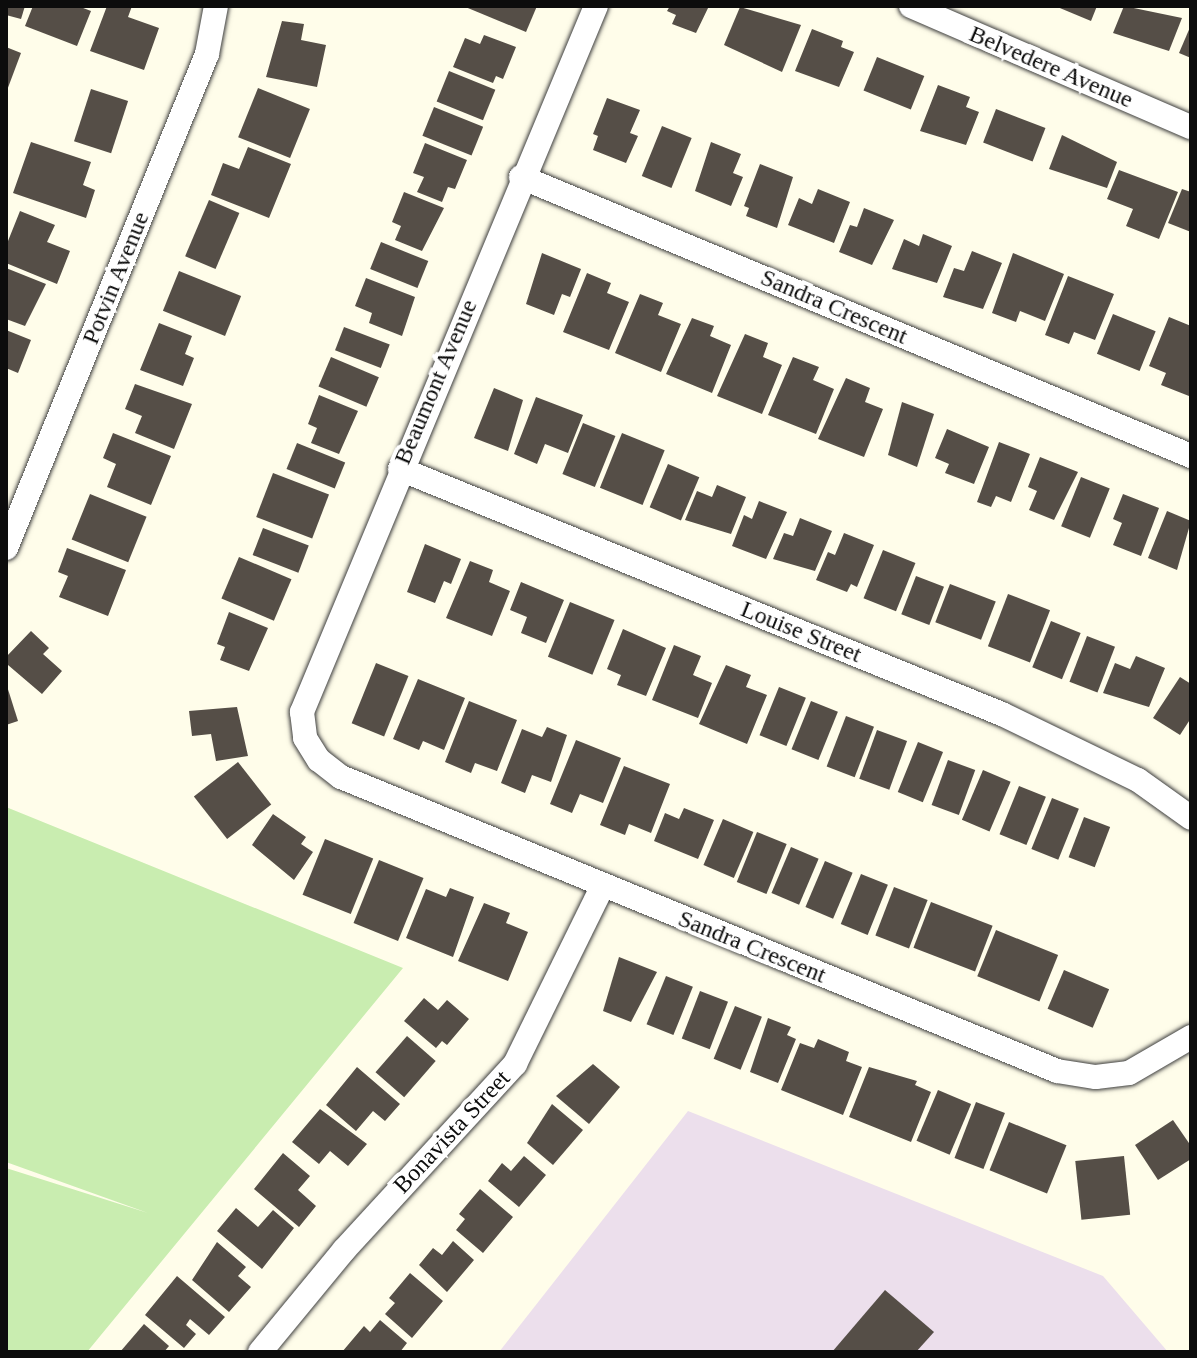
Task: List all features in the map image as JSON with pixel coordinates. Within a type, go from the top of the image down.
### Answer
[{"type":"street","name":"Potvin Avenue","points":[[6,548],[207,54],[216,6]]},
{"type":"street","name":"Beaumont Avenue","points":[[319,760],[305,738],[302,712],[521,177],[596,6]]},
{"type":"street","name":"Belvedere Avenue","points":[[911,6],[1191,127]]},
{"type":"street","name":"Sandra Crescent","points":[[521,177],[1191,456]]},
{"type":"street","name":"Louise Street","points":[[400,469],[1002,714],[1138,780],[1191,818]]},
{"type":"street","name":"Sandra Crescent","points":[[319,760],[341,777],[1057,1071],[1096,1077],[1129,1073],[1191,1037]]},
{"type":"street","name":"Bonavista Street","points":[[260,1352],[344,1250],[515,1064],[603,885]]},
{"type":"shaded area","points":[[688,1111],[1103,1276],[1168,1352],[499,1352]]},
{"type":"green space","points":[[6,807],[403,968],[87,1352],[6,1352],[6,1168],[148,1213],[6,1162]]},
{"type":"building","points":[[6,6],[25,6],[21,19],[6,15]]},
{"type":"building","points":[[33,6],[78,6],[91,11],[77,46],[25,26]]},
{"type":"building","points":[[107,6],[132,6],[128,17],[159,28],[144,70],[90,51]]},
{"type":"building","points":[[463,6],[537,6],[526,32]]},
{"type":"building","points":[[670,6],[709,6],[696,33],[672,24],[676,15],[667,11]]},
{"type":"building","points":[[1055,6],[1097,6],[1091,21]]},
{"type":"building","points":[[1124,6],[1182,18],[1169,51],[1113,33]]},
{"type":"building","points":[[740,7],[801,25],[782,72],[724,45]]},
{"type":"building","points":[[282,21],[304,24],[301,40],[326,45],[317,87],[266,77]]},
{"type":"building","points":[[1191,25],[1191,58],[1179,53]]},
{"type":"building","points":[[812,29],[843,41],[841,47],[854,52],[839,87],[795,71]]},
{"type":"building","points":[[484,35],[516,47],[503,79],[496,76],[493,83],[453,67],[465,38],[480,44]]},
{"type":"building","points":[[6,47],[21,53],[6,93]]},
{"type":"building","points":[[877,57],[924,76],[911,109],[864,90]]},
{"type":"building","points":[[449,71],[495,90],[483,120],[437,102]]},
{"type":"building","points":[[938,85],[970,97],[966,107],[979,112],[966,145],[920,131]]},
{"type":"building","points":[[258,88],[310,109],[290,158],[238,137]]},
{"type":"building","points":[[91,89],[128,101],[111,153],[74,141]]},
{"type":"building","points":[[607,98],[640,110],[630,133],[638,136],[626,163],[593,150],[598,136],[593,134]]},
{"type":"building","points":[[434,107],[483,127],[472,156],[422,136]]},
{"type":"building","points":[[996,109],[1045,128],[1033,162],[983,143]]},
{"type":"building","points":[[662,126],[692,138],[671,188],[642,176]]},
{"type":"building","points":[[1062,135],[1117,162],[1107,188],[1049,169]]},
{"type":"building","points":[[31,142],[91,162],[83,185],[95,190],[86,218],[13,193]]},
{"type":"building","points":[[711,142],[741,154],[733,173],[743,177],[731,206],[695,191]]},
{"type":"building","points":[[425,143],[467,160],[455,189],[448,187],[442,202],[417,192],[424,177],[413,173]]},
{"type":"building","points":[[248,147],[291,164],[269,218],[211,195],[223,163],[239,169]]},
{"type":"building","points":[[760,164],[793,177],[777,228],[746,216],[749,208],[744,206]]},
{"type":"building","points":[[1119,170],[1178,192],[1159,239],[1126,226],[1133,209],[1107,199]]},
{"type":"building","points":[[818,189],[850,202],[834,243],[788,225],[799,198],[812,204]]},
{"type":"building","points":[[1182,189],[1191,192],[1191,232],[1168,223]]},
{"type":"building","points":[[404,192],[444,208],[422,251],[395,240],[401,226],[392,222]]},
{"type":"building","points":[[209,200],[239,213],[216,269],[185,256]]},
{"type":"building","points":[[864,208],[894,220],[872,265],[839,252],[850,225],[857,227]]},
{"type":"building","points":[[20,211],[55,225],[47,242],[70,251],[57,284],[6,263],[6,246]]},
{"type":"building","points":[[923,234],[952,246],[937,283],[892,269],[904,239],[919,246]]},
{"type":"building","points":[[381,242],[428,261],[417,288],[370,269]]},
{"type":"building","points":[[972,251],[1002,263],[983,309],[943,297],[954,268],[964,271]]},
{"type":"building","points":[[542,253],[581,269],[570,297],[562,294],[554,315],[526,304]]},
{"type":"building","points":[[1013,253],[1064,274],[1045,321],[1020,311],[1016,322],[992,313]]},
{"type":"building","points":[[6,268],[46,284],[25,326],[6,319]]},
{"type":"building","points":[[179,271],[241,296],[225,336],[163,311]]},
{"type":"building","points":[[587,273],[611,283],[607,293],[629,302],[609,350],[563,332]]},
{"type":"building","points":[[1068,276],[1114,294],[1095,340],[1074,332],[1069,344],[1045,335]]},
{"type":"building","points":[[366,278],[415,297],[402,336],[369,323],[372,313],[355,306]]},
{"type":"building","points":[[640,294],[663,303],[658,315],[681,324],[661,372],[615,353]]},
{"type":"building","points":[[1113,314],[1156,331],[1140,371],[1097,354]]},
{"type":"building","points":[[1169,317],[1191,326],[1189,396],[1161,385],[1166,373],[1149,366]]},
{"type":"building","points":[[692,318],[714,326],[710,336],[731,345],[712,393],[666,374]]},
{"type":"building","points":[[159,323],[192,336],[185,354],[194,358],[183,386],[140,370]]},
{"type":"building","points":[[344,327],[390,345],[381,368],[335,350]]},
{"type":"building","points":[[6,330],[31,340],[18,373],[6,368]]},
{"type":"building","points":[[745,334],[768,343],[763,357],[782,365],[762,414],[717,396]]},
{"type":"building","points":[[331,357],[379,377],[366,407],[318,386]]},
{"type":"building","points":[[793,357],[819,367],[813,380],[834,389],[816,434],[768,415]]},
{"type":"building","points":[[846,378],[870,388],[865,402],[883,409],[864,457],[818,439]]},
{"type":"building","points":[[135,384],[192,404],[174,449],[135,433],[142,416],[125,409]]},
{"type":"building","points":[[494,388],[523,400],[508,451],[474,438]]},
{"type":"building","points":[[319,395],[358,411],[339,454],[311,443],[317,428],[308,424]]},
{"type":"building","points":[[536,397],[583,415],[568,453],[545,444],[537,464],[514,454]]},
{"type":"building","points":[[902,402],[934,414],[917,467],[888,455]]},
{"type":"building","points":[[583,423],[615,436],[595,487],[562,474]]},
{"type":"building","points":[[947,429],[989,447],[974,484],[945,473],[949,464],[935,458]]},
{"type":"building","points":[[113,433],[171,456],[151,505],[107,487],[116,464],[103,458]]},
{"type":"building","points":[[622,433],[665,450],[643,505],[600,488]]},
{"type":"building","points":[[999,442],[1030,454],[1011,502],[996,496],[991,507],[977,502]]},
{"type":"building","points":[[297,443],[345,462],[335,488],[287,469]]},
{"type":"building","points":[[1040,457],[1078,472],[1054,520],[1029,510],[1037,491],[1028,487]]},
{"type":"building","points":[[668,464],[699,477],[681,521],[650,507]]},
{"type":"building","points":[[273,473],[329,495],[312,538],[256,517]]},
{"type":"building","points":[[1081,477],[1110,489],[1090,538],[1061,526]]},
{"type":"building","points":[[717,485],[746,497],[731,534],[685,520],[697,491],[712,497]]},
{"type":"building","points":[[90,494],[147,517],[128,562],[72,539]]},
{"type":"building","points":[[1123,494],[1159,508],[1141,556],[1113,545],[1122,523],[1113,519]]},
{"type":"building","points":[[759,501],[787,512],[766,559],[732,546],[744,515],[752,519]]},
{"type":"building","points":[[1167,511],[1191,521],[1177,570],[1148,558]]},
{"type":"building","points":[[800,518],[832,531],[815,571],[773,559],[784,533],[793,536]]},
{"type":"building","points":[[263,528],[309,546],[298,573],[253,555]]},
{"type":"building","points":[[844,533],[874,545],[857,587],[851,584],[847,592],[816,580],[828,552],[835,555]]},
{"type":"building","points":[[425,544],[461,559],[451,584],[444,581],[435,603],[407,592]]},
{"type":"building","points":[[67,548],[126,570],[108,616],[59,597],[68,576],[58,572]]},
{"type":"building","points":[[883,550],[915,563],[896,611],[864,598]]},
{"type":"building","points":[[239,557],[291,579],[274,621],[221,598]]},
{"type":"building","points":[[470,561],[493,570],[489,582],[510,591],[492,636],[446,618]]},
{"type":"building","points":[[916,576],[944,587],[929,625],[901,614]]},
{"type":"building","points":[[521,582],[564,600],[546,643],[521,633],[527,617],[510,610]]},
{"type":"building","points":[[950,584],[996,602],[981,640],[935,622]]},
{"type":"building","points":[[1008,594],[1050,610],[1030,662],[988,646]]},
{"type":"building","points":[[570,602],[615,620],[592,675],[548,657]]},
{"type":"building","points":[[229,612],[268,628],[249,671],[220,660],[225,647],[217,644]]},
{"type":"building","points":[[1051,621],[1081,633],[1062,679],[1032,667]]},
{"type":"building","points":[[623,629],[666,648],[646,696],[617,685],[621,675],[607,669]]},
{"type":"building","points":[[31,631],[49,648],[43,654],[62,671],[42,694],[8,665],[6,657]]},
{"type":"building","points":[[1087,636],[1115,647],[1097,692],[1069,682]]},
{"type":"building","points":[[674,645],[701,656],[693,675],[712,683],[698,718],[652,700]]},
{"type":"building","points":[[1136,656],[1165,668],[1149,707],[1103,693],[1115,663],[1130,669]]},
{"type":"building","points":[[376,663],[408,676],[384,736],[352,723]]},
{"type":"building","points":[[726,665],[751,675],[746,687],[767,695],[747,744],[699,724]]},
{"type":"building","points":[[1180,677],[1191,684],[1191,718],[1180,735],[1153,718]]},
{"type":"building","points":[[418,679],[465,698],[444,750],[423,741],[419,750],[393,739]]},
{"type":"building","points":[[6,683],[18,721],[6,725]]},
{"type":"building","points":[[779,687],[806,698],[786,746],[760,735]]},
{"type":"building","points":[[469,701],[517,720],[497,771],[475,763],[471,773],[445,762]]},
{"type":"building","points":[[811,701],[838,712],[818,760],[792,749]]},
{"type":"building","points":[[237,707],[248,756],[216,761],[211,734],[192,736],[189,711]]},
{"type":"building","points":[[846,716],[874,727],[855,777],[827,766]]},
{"type":"building","points":[[547,727],[567,735],[551,782],[532,775],[525,793],[501,783],[522,729],[542,737]]},
{"type":"building","points":[[877,730],[907,741],[889,790],[859,779]]},
{"type":"building","points":[[576,740],[621,758],[603,803],[580,794],[572,813],[550,804]]},
{"type":"building","points":[[918,742],[943,752],[923,802],[898,792]]},
{"type":"building","points":[[948,760],[975,770],[959,815],[932,805]]},
{"type":"building","points":[[238,762],[271,805],[227,839],[194,796]]},
{"type":"building","points":[[624,766],[670,784],[651,833],[629,824],[625,835],[600,825]]},
{"type":"building","points":[[983,770],[1011,782],[990,831],[962,820]]},
{"type":"building","points":[[1019,786],[1046,797],[1026,845],[1000,834]]},
{"type":"building","points":[[1052,798],[1079,809],[1058,860],[1031,849]]},
{"type":"building","points":[[684,808],[714,820],[698,859],[654,841],[665,813],[679,819]]},
{"type":"building","points":[[273,814],[306,837],[301,844],[313,852],[294,880],[252,845]]},
{"type":"building","points":[[1084,817],[1110,827],[1095,867],[1069,857]]},
{"type":"building","points":[[723,819],[753,832],[734,878],[703,865]]},
{"type":"building","points":[[757,832],[787,844],[766,894],[737,882]]},
{"type":"building","points":[[325,839],[373,858],[351,914],[303,895]]},
{"type":"building","points":[[791,847],[819,859],[799,905],[771,893]]},
{"type":"building","points":[[379,860],[424,878],[398,941],[354,923]]},
{"type":"building","points":[[825,861],[853,873],[833,919],[805,907]]},
{"type":"building","points":[[861,874],[888,885],[868,935],[841,924]]},
{"type":"building","points":[[894,887],[928,900],[909,948],[875,936]]},
{"type":"building","points":[[450,888],[474,897],[453,957],[406,938],[426,889],[446,897]]},
{"type":"building","points":[[931,902],[993,926],[975,971],[913,948]]},
{"type":"building","points":[[484,903],[510,913],[506,923],[528,932],[508,981],[458,961]]},
{"type":"building","points":[[996,930],[1058,955],[1039,1001],[977,976]]},
{"type":"building","points":[[619,957],[657,972],[631,1022],[603,1011]]},
{"type":"building","points":[[1064,970],[1109,989],[1093,1028],[1048,1009]]},
{"type":"building","points":[[666,976],[693,987],[673,1035],[647,1024]]},
{"type":"building","points":[[700,991],[728,1002],[710,1049],[682,1039]]},
{"type":"building","points":[[424,998],[438,1010],[447,1000],[469,1019],[447,1045],[442,1041],[436,1048],[404,1021]]},
{"type":"building","points":[[735,1006],[762,1017],[741,1070],[714,1059]]},
{"type":"building","points":[[768,1018],[791,1027],[787,1035],[796,1039],[778,1083],[750,1072]]},
{"type":"building","points":[[407,1036],[436,1061],[404,1097],[376,1072]]},
{"type":"building","points":[[818,1039],[849,1052],[846,1061],[862,1067],[843,1115],[781,1090],[800,1043],[814,1048]]},
{"type":"building","points":[[593,1064],[620,1087],[589,1124],[556,1096]]},
{"type":"building","points":[[357,1067],[400,1104],[385,1121],[373,1111],[356,1131],[326,1105]]},
{"type":"building","points":[[869,1067],[917,1081],[915,1085],[931,1092],[911,1142],[849,1117]]},
{"type":"building","points":[[938,1090],[971,1104],[950,1155],[917,1141]]},
{"type":"building","points":[[976,1102],[1005,1113],[983,1169],[954,1158]]},
{"type":"building","points":[[552,1104],[583,1130],[553,1165],[527,1143]]},
{"type":"building","points":[[320,1109],[367,1144],[348,1166],[330,1151],[319,1164],[292,1142]]},
{"type":"building","points":[[1173,1120],[1191,1146],[1191,1159],[1158,1180],[1135,1145]]},
{"type":"building","points":[[1009,1122],[1066,1145],[1047,1193],[990,1170]]},
{"type":"building","points":[[283,1153],[310,1176],[298,1190],[316,1206],[299,1227],[254,1189]]},
{"type":"building","points":[[524,1156],[546,1175],[519,1207],[488,1181],[502,1163],[511,1171]]},
{"type":"building","points":[[1124,1156],[1130,1215],[1081,1220],[1075,1161]]},
{"type":"building","points":[[480,1189],[513,1217],[483,1253],[456,1230],[465,1219],[459,1214]]},
{"type":"building","points":[[236,1208],[258,1227],[273,1210],[294,1228],[262,1269],[217,1231]]},
{"type":"building","points":[[453,1241],[474,1260],[447,1292],[419,1265],[433,1248],[442,1255]]},
{"type":"building","points":[[217,1242],[246,1267],[238,1276],[251,1287],[229,1312],[192,1280]]},
{"type":"building","points":[[410,1273],[443,1301],[412,1338],[385,1314],[395,1303],[389,1298]]},
{"type":"building","points":[[177,1276],[225,1317],[209,1335],[190,1319],[186,1325],[196,1334],[184,1348],[145,1315]]},
{"type":"building","points":[[885,1290],[934,1332],[916,1352],[832,1352]]},
{"type":"building","points":[[380,1320],[407,1343],[400,1352],[342,1352],[364,1326],[370,1332]]},
{"type":"building","points":[[144,1324],[169,1346],[164,1352],[120,1352]]}]
